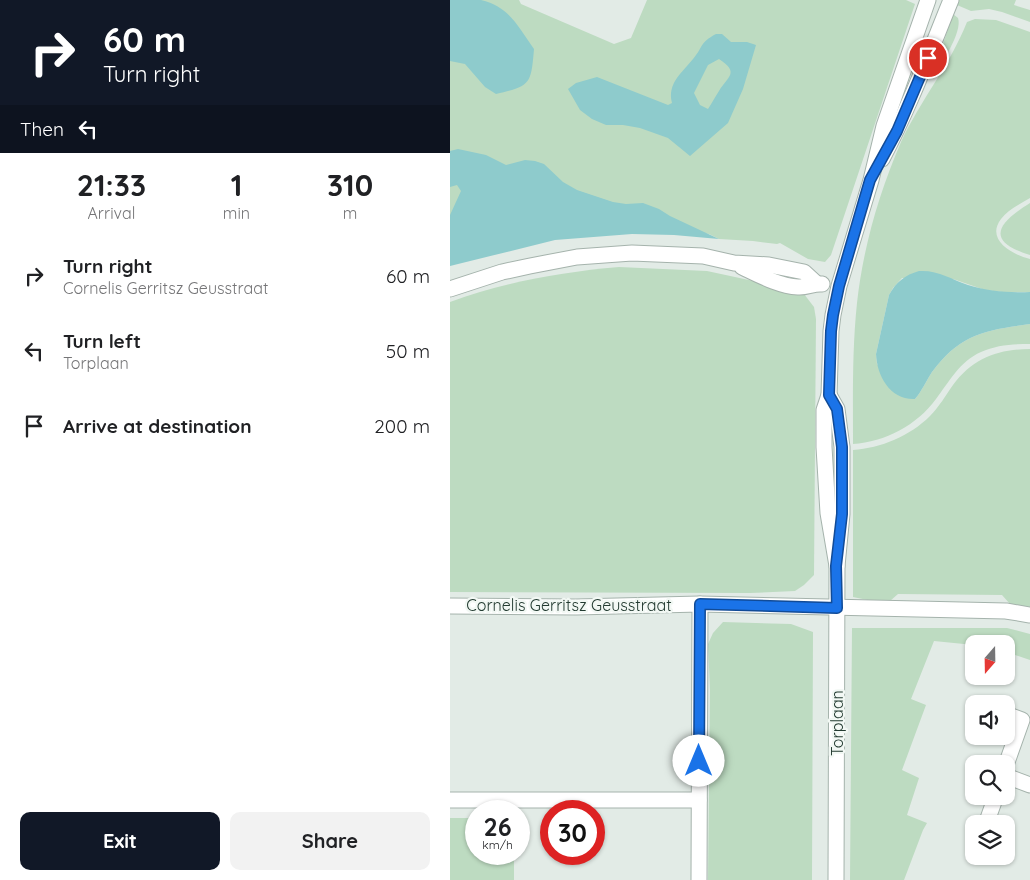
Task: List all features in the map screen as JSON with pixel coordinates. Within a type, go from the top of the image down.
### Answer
[{"type":"street","name":"Torplaan","points":[[836,880],[836,566],[842,514],[842,447],[837,409],[829,395],[831,331],[839,286],[884,126],[928,0]]},
{"type":"street","name":"Torplaan","points":[[870,180],[897,131],[951,0]]},
{"type":"street","points":[[450,289],[502,272],[577,257],[632,253],[703,256],[734,263],[766,279],[799,287],[816,284],[839,286]]},
{"type":"street","points":[[699,880],[700,604]]},
{"type":"street","name":"Cornelis Gerritsz Geusstraat","points":[[450,606],[576,607],[700,604],[1006,610],[1030,615]]},
{"type":"street","points":[[1011,755],[1024,732],[1022,720],[1015,717]]},
{"type":"street","points":[[1015,779],[1030,785]]},
{"type":"street","points":[[450,800],[699,800]]},
{"type":"green space","points":[[450,0],[519,0],[521,4],[614,44],[631,38],[647,0],[906,0],[915,4],[831,255],[825,262],[808,259],[780,243],[719,239],[709,234],[675,229],[545,235],[450,263]]},
{"type":"green space","points":[[958,0],[1016,0],[1014,5],[1030,10],[1030,22],[989,9],[971,11],[957,5]]},
{"type":"green space","points":[[953,14],[958,18],[957,32],[950,49],[932,77]]},
{"type":"green space","points":[[975,19],[996,20],[1030,32],[1030,198],[1014,207],[1001,219],[996,234],[1003,245],[1009,250],[1030,259],[1030,292],[985,290],[953,279],[902,278],[889,295],[876,354],[877,364],[915,399],[942,359],[963,342],[975,336],[1000,329],[1030,324],[1030,344],[999,346],[974,356],[961,366],[920,417],[888,436],[865,443],[853,444],[855,321],[863,262],[873,221],[901,142],[952,53],[967,22]]},
{"type":"green space","points":[[1030,203],[1030,255],[1015,250],[1006,244],[1001,238],[1001,231],[1010,218]]},
{"type":"green space","points":[[619,267],[707,271],[804,294],[814,307],[816,319],[814,575],[795,591],[750,593],[450,592],[450,302],[512,283]]},
{"type":"green space","points":[[1030,349],[1030,607],[1010,604],[1002,595],[898,594],[890,601],[877,602],[853,597],[853,450],[884,444],[904,435],[922,423],[930,416],[961,376],[978,362],[997,353]]},
{"type":"green space","points":[[723,622],[791,624],[813,632],[812,880],[708,880],[710,690],[708,644],[713,633]]},
{"type":"green space","points":[[852,628],[1007,628],[1030,634],[1030,660],[1015,655],[1015,635],[965,635],[965,644],[934,641],[911,699],[926,705],[902,770],[919,778],[907,815],[927,823],[904,880],[850,880]]},
{"type":"green space","points":[[450,818],[465,818],[465,865],[514,865],[514,880],[450,880]]},
{"type":"water","points":[[450,0],[481,0],[491,3],[512,19],[534,49],[532,70],[527,82],[516,89],[496,94],[485,87],[465,64],[450,61]]},
{"type":"water","points":[[716,34],[722,34],[731,42],[747,42],[756,45],[743,89],[728,123],[690,156],[668,138],[640,128],[606,125],[592,119],[580,110],[568,89],[576,83],[597,77],[668,105],[672,103],[672,90],[676,79],[704,42]],"holes":[[[719,59],[731,71],[730,75],[708,109],[700,105],[694,93],[708,65]]]},
{"type":"water","points":[[458,149],[486,155],[506,165],[525,160],[544,164],[563,182],[577,190],[613,202],[626,204],[643,203],[719,239],[632,234],[555,240],[450,266],[450,215],[461,191],[457,185],[450,187],[450,151]]},
{"type":"water","points":[[919,271],[939,273],[983,289],[1006,292],[1030,292],[1030,324],[987,332],[963,342],[942,359],[915,399],[906,398],[892,391],[882,378],[876,354],[889,295],[901,280]]},
{"type":"route","points":[[699,761],[700,604],[837,608],[836,566],[842,514],[842,447],[837,409],[829,395],[833,315],[839,286],[870,180],[897,131],[928,58]]}]
